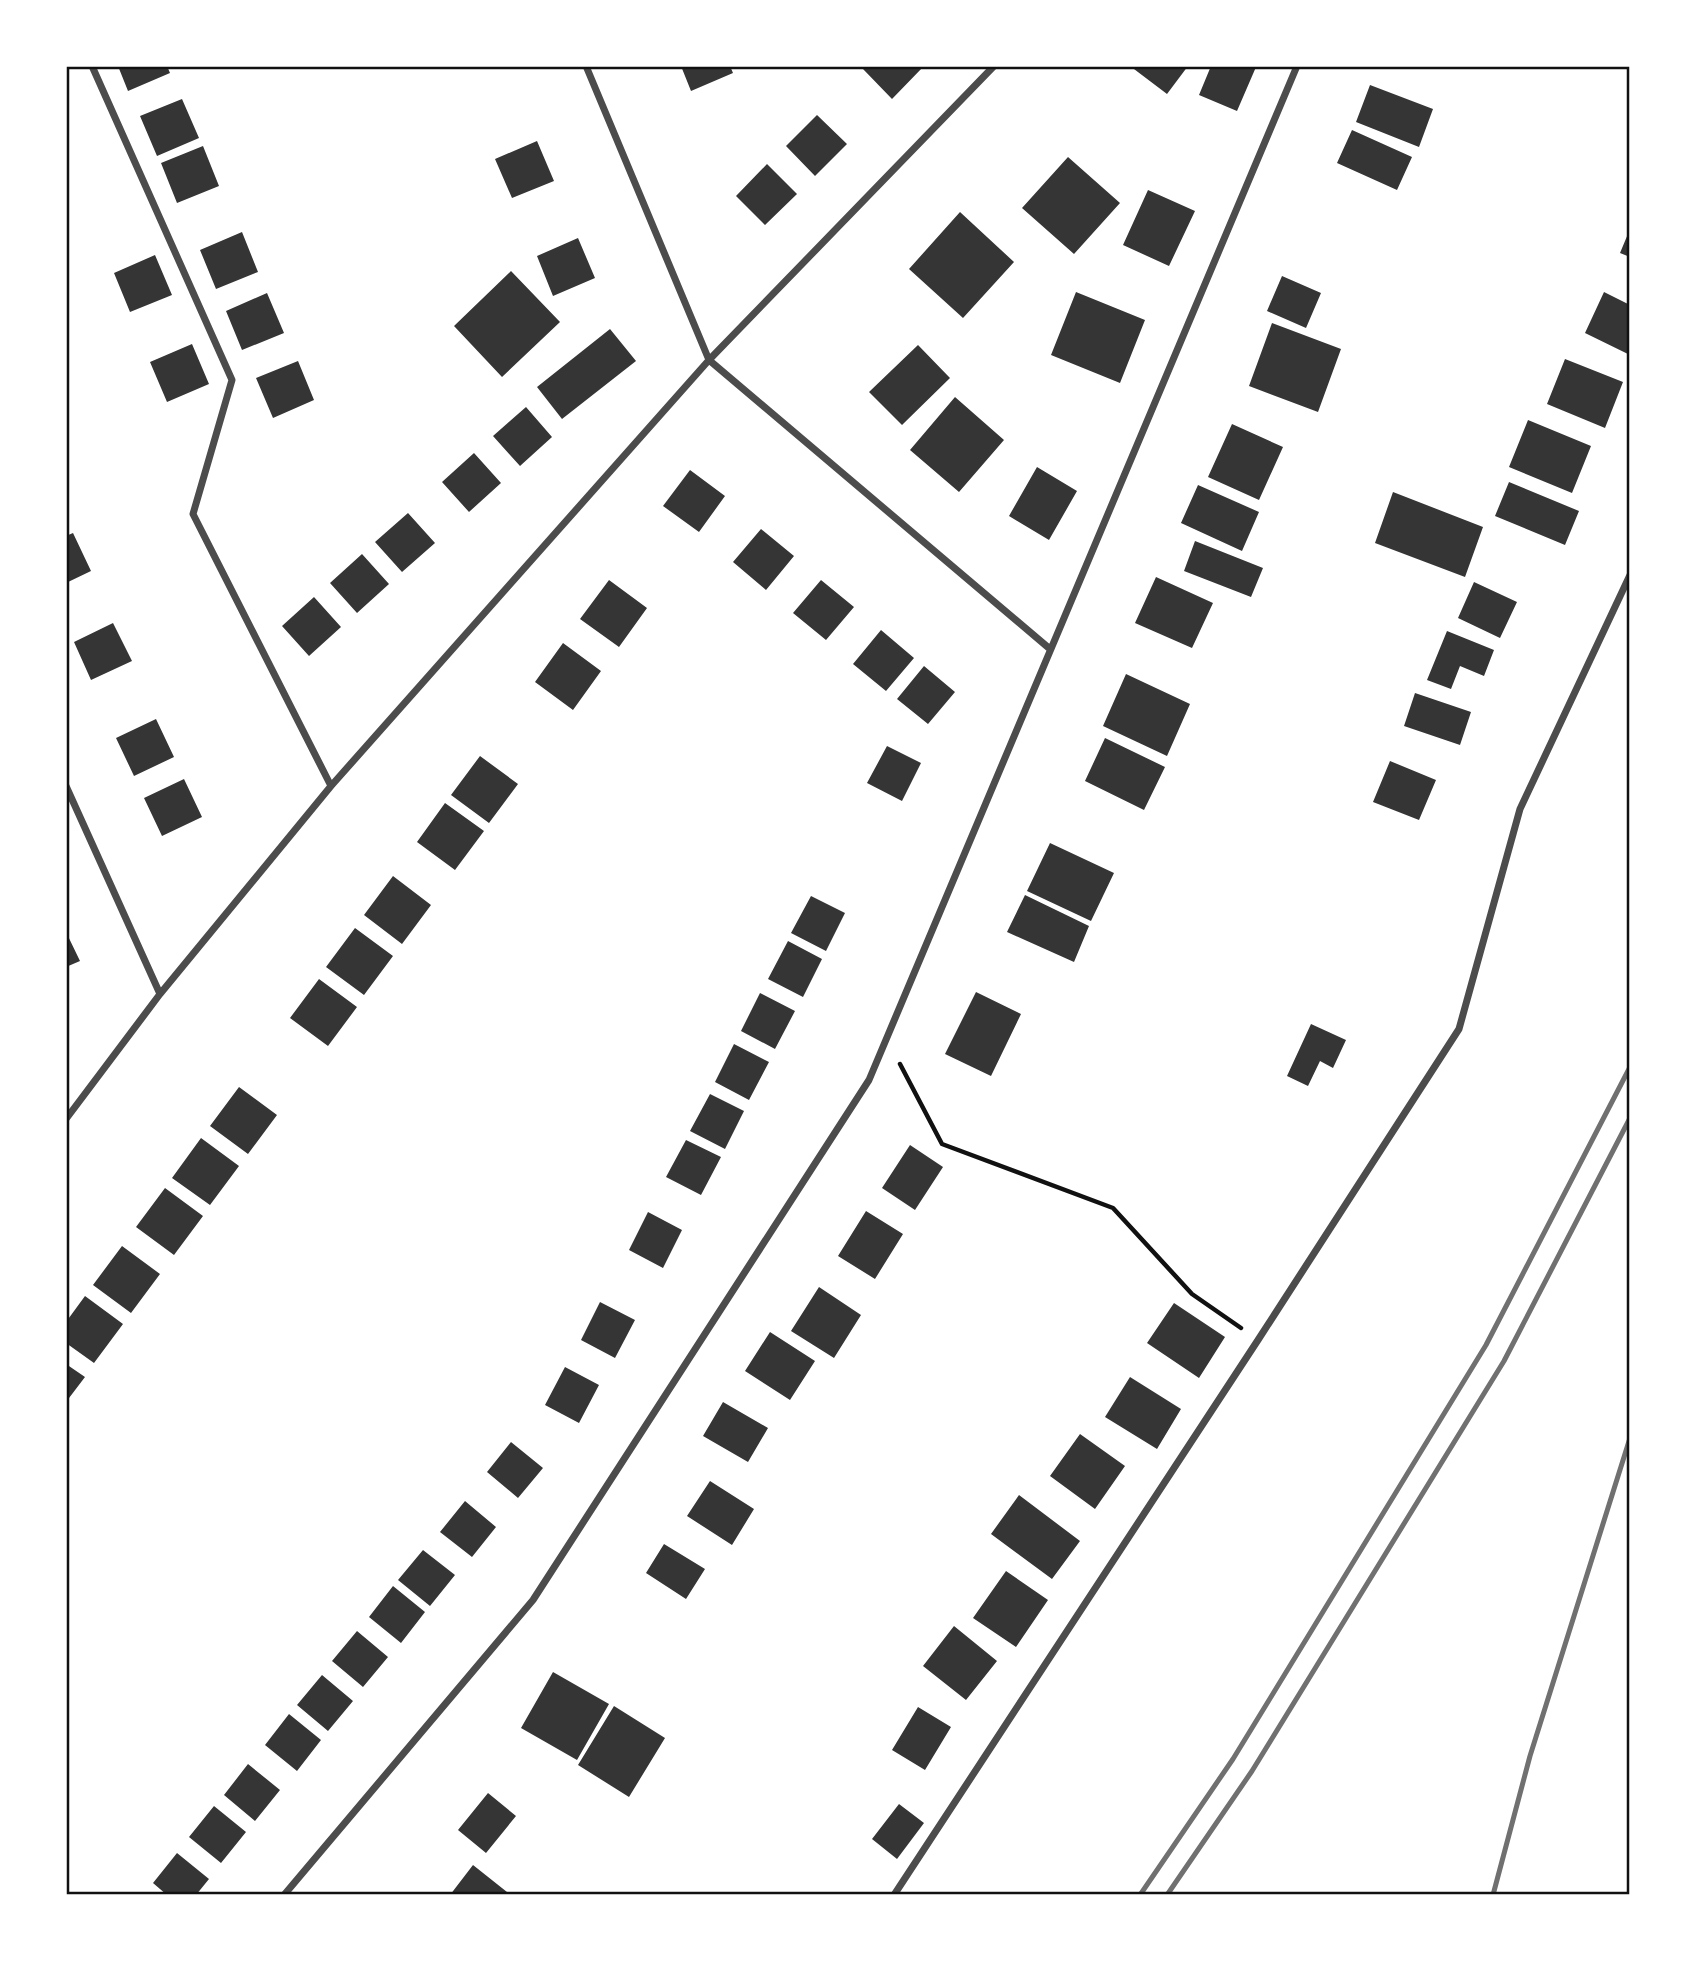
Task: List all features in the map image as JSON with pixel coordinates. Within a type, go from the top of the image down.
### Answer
[{"type":"street","points":[[92,66],[232,380],[193,514],[331,786]]},
{"type":"street","points":[[586,66],[709,360],[1050,649]]},
{"type":"street","points":[[66,1119],[160,993],[331,786],[709,360],[994,66]]},
{"type":"street","points":[[284,1895],[533,1600],[869,1080],[1297,66]]},
{"type":"street","points":[[894,1895],[1459,1029],[1520,809],[1629,575]]},
{"type":"street","points":[[66,786],[160,993]]},
{"type":"path","points":[[886,1039],[942,1144],[1113,1208],[1192,1294],[1258,1340]]},
{"type":"building","points":[[118,66],[167,66],[170,73],[128,91]]},
{"type":"building","points":[[681,66],[730,66],[733,73],[691,91]]},
{"type":"building","points":[[865,66],[924,66],[892,99],[863,69]]},
{"type":"building","points":[[1130,66],[1188,66],[1167,94]]},
{"type":"building","points":[[1211,66],[1256,67],[1237,111],[1199,95]]},
{"type":"building","points":[[1370,85],[1433,109],[1419,147],[1356,122]]},
{"type":"building","points":[[182,99],[199,138],[157,156],[140,116]]},
{"type":"building","points":[[817,115],[847,144],[815,176],[786,146]]},
{"type":"building","points":[[1352,130],[1412,157],[1397,190],[1337,163]]},
{"type":"building","points":[[537,141],[554,181],[512,198],[495,159]]},
{"type":"building","points":[[203,146],[219,186],[177,203],[161,163]]},
{"type":"building","points":[[1068,157],[1120,203],[1074,254],[1022,208]]},
{"type":"building","points":[[767,164],[797,194],[765,225],[736,196]]},
{"type":"building","points":[[1148,190],[1195,211],[1169,266],[1123,245]]},
{"type":"building","points":[[960,212],[1014,262],[963,318],[909,269]]},
{"type":"building","points":[[1630,229],[1630,257],[1620,253]]},
{"type":"building","points":[[242,232],[258,272],[216,289],[200,250]]},
{"type":"building","points":[[578,238],[595,278],[553,296],[537,256]]},
{"type":"building","points":[[155,255],[172,295],[130,312],[114,273]]},
{"type":"building","points":[[511,271],[560,322],[502,377],[454,326]]},
{"type":"building","points":[[1282,276],[1321,293],[1306,328],[1267,311]]},
{"type":"building","points":[[1076,292],[1145,320],[1120,383],[1051,355]]},
{"type":"building","points":[[1604,292],[1630,305],[1630,355],[1585,333]]},
{"type":"building","points":[[267,293],[284,333],[242,350],[226,311]]},
{"type":"building","points":[[1272,323],[1341,349],[1318,412],[1249,386]]},
{"type":"building","points":[[610,329],[636,361],[562,419],[537,387]]},
{"type":"building","points":[[192,344],[209,384],[167,402],[150,362]]},
{"type":"building","points":[[918,345],[950,378],[902,425],[869,392]]},
{"type":"building","points":[[1565,359],[1623,382],[1605,428],[1547,404]]},
{"type":"building","points":[[298,361],[314,400],[273,418],[256,378]]},
{"type":"building","points":[[955,397],[1004,440],[959,492],[910,450]]},
{"type":"building","points":[[526,407],[552,437],[520,466],[493,436]]},
{"type":"building","points":[[1528,420],[1591,446],[1572,493],[1509,467]]},
{"type":"building","points":[[1232,424],[1283,447],[1259,500],[1208,477]]},
{"type":"building","points":[[474,453],[501,483],[469,512],[442,482]]},
{"type":"building","points":[[1037,467],[1077,491],[1049,540],[1009,516]]},
{"type":"building","points":[[690,470],[725,496],[699,532],[663,506]]},
{"type":"building","points":[[1509,482],[1579,511],[1565,545],[1495,516]]},
{"type":"building","points":[[1198,485],[1259,512],[1242,551],[1181,523]]},
{"type":"building","points":[[1393,492],[1483,527],[1465,577],[1375,543]]},
{"type":"building","points":[[408,513],[435,543],[402,572],[375,542]]},
{"type":"building","points":[[761,529],[794,556],[766,590],[733,562]]},
{"type":"building","points":[[73,533],[91,571],[66,583],[66,536]]},
{"type":"building","points":[[1195,541],[1263,568],[1251,597],[1184,571]]},
{"type":"building","points":[[362,554],[389,584],[357,613],[330,583]]},
{"type":"building","points":[[1156,577],[1213,603],[1192,648],[1135,623]]},
{"type":"building","points":[[609,580],[647,608],[619,647],[580,619]]},
{"type":"building","points":[[821,580],[854,607],[826,640],[793,613]]},
{"type":"building","points":[[1474,582],[1517,602],[1500,638],[1458,618]]},
{"type":"building","points":[[314,597],[341,627],[309,656],[282,626]]},
{"type":"building","points":[[113,623],[132,661],[91,680],[74,642]]},
{"type":"building","points":[[881,630],[914,658],[886,691],[853,664]]},
{"type":"building","points":[[1447,631],[1494,650],[1484,676],[1460,666],[1451,689],[1427,680]]},
{"type":"building","points":[[563,643],[601,671],[573,710],[535,682]]},
{"type":"building","points":[[924,666],[955,692],[928,724],[897,699]]},
{"type":"building","points":[[1126,674],[1190,704],[1167,756],[1103,726]]},
{"type":"building","points":[[1415,693],[1471,712],[1460,745],[1404,726]]},
{"type":"building","points":[[156,719],[174,757],[134,776],[116,738]]},
{"type":"building","points":[[1105,738],[1165,767],[1144,810],[1085,781]]},
{"type":"building","points":[[887,746],[921,763],[902,801],[867,783]]},
{"type":"building","points":[[480,756],[518,784],[489,823],[451,795]]},
{"type":"building","points":[[1390,761],[1436,780],[1419,820],[1373,802]]},
{"type":"building","points":[[184,779],[202,817],[162,836],[144,798]]},
{"type":"building","points":[[445,803],[484,831],[455,870],[417,842]]},
{"type":"building","points":[[1050,843],[1114,873],[1091,921],[1027,891]]},
{"type":"building","points":[[393,876],[431,905],[402,944],[364,915]]},
{"type":"building","points":[[1025,895],[1089,926],[1074,962],[1007,932]]},
{"type":"building","points":[[811,896],[845,913],[826,951],[791,933]]},
{"type":"building","points":[[355,928],[393,956],[364,995],[326,967]]},
{"type":"building","points":[[66,932],[80,961],[66,967]]},
{"type":"building","points":[[788,941],[822,959],[803,997],[768,979]]},
{"type":"building","points":[[319,979],[357,1007],[328,1046],[290,1018]]},
{"type":"building","points":[[976,992],[1021,1014],[991,1076],[945,1054]]},
{"type":"building","points":[[760,993],[795,1011],[775,1049],[741,1031]]},
{"type":"building","points":[[1311,1024],[1346,1040],[1333,1068],[1320,1061],[1308,1086],[1287,1076]]},
{"type":"building","points":[[734,1044],[769,1062],[749,1100],[715,1082]]},
{"type":"building","points":[[239,1087],[277,1115],[248,1154],[210,1126]]},
{"type":"building","points":[[710,1094],[744,1111],[725,1149],[690,1131]]},
{"type":"building","points":[[201,1138],[239,1166],[210,1205],[172,1178]]},
{"type":"building","points":[[686,1140],[721,1157],[701,1195],[666,1177]]},
{"type":"building","points":[[910,1145],[943,1167],[915,1210],[882,1188]]},
{"type":"building","points":[[165,1188],[203,1216],[174,1255],[136,1227]]},
{"type":"building","points":[[866,1211],[903,1234],[875,1279],[838,1256]]},
{"type":"building","points":[[648,1212],[682,1230],[663,1268],[629,1250]]},
{"type":"building","points":[[122,1246],[160,1274],[131,1313],[93,1285]]},
{"type":"building","points":[[819,1287],[861,1315],[834,1358],[791,1331]]},
{"type":"building","points":[[85,1296],[123,1324],[94,1363],[66,1343],[66,1322]]},
{"type":"building","points":[[600,1302],[635,1320],[615,1358],[581,1340]]},
{"type":"building","points":[[1174,1303],[1225,1337],[1199,1378],[1147,1343]]},
{"type":"building","points":[[770,1332],[815,1361],[790,1400],[745,1371]]},
{"type":"building","points":[[66,1364],[85,1377],[66,1402]]},
{"type":"building","points":[[565,1367],[599,1385],[579,1423],[545,1405]]},
{"type":"building","points":[[1130,1377],[1181,1409],[1157,1449],[1105,1417]]},
{"type":"building","points":[[723,1402],[768,1428],[748,1462],[703,1436]]},
{"type":"building","points":[[1080,1434],[1125,1466],[1095,1509],[1050,1476]]},
{"type":"building","points":[[511,1442],[543,1468],[518,1498],[487,1472]]},
{"type":"building","points":[[710,1481],[754,1509],[732,1545],[687,1516]]},
{"type":"building","points":[[1019,1495],[1080,1541],[1052,1579],[991,1534]]},
{"type":"building","points":[[465,1501],[496,1527],[472,1557],[440,1532]]},
{"type":"building","points":[[664,1544],[705,1569],[686,1599],[646,1573]]},
{"type":"building","points":[[423,1550],[455,1575],[430,1606],[398,1580]]},
{"type":"building","points":[[1006,1571],[1048,1600],[1016,1647],[973,1618]]},
{"type":"building","points":[[393,1586],[425,1612],[401,1643],[369,1617]]},
{"type":"building","points":[[954,1626],[997,1661],[966,1700],[923,1666]]},
{"type":"building","points":[[357,1631],[388,1657],[363,1687],[332,1661]]},
{"type":"building","points":[[553,1672],[609,1704],[577,1760],[521,1728]]},
{"type":"building","points":[[322,1675],[353,1701],[328,1731],[297,1705]]},
{"type":"building","points":[[614,1706],[665,1738],[629,1797],[578,1765]]},
{"type":"building","points":[[918,1707],[951,1727],[925,1770],[892,1750]]},
{"type":"building","points":[[289,1714],[321,1740],[297,1771],[265,1745]]},
{"type":"building","points":[[248,1764],[280,1790],[255,1821],[224,1795]]},
{"type":"building","points":[[488,1793],[516,1816],[486,1853],[458,1830]]},
{"type":"building","points":[[899,1804],[924,1823],[897,1859],[872,1839]]},
{"type":"building","points":[[214,1806],[246,1832],[221,1863],[189,1837]]},
{"type":"building","points":[[177,1853],[209,1879],[196,1895],[167,1895],[153,1883]]},
{"type":"building","points":[[473,1865],[507,1892],[505,1895],[450,1895]]},
{"type":"railway","points":[[1140,1895],[1233,1759],[1486,1345],[1630,1067]]},
{"type":"railway","points":[[1167,1895],[1252,1771],[1504,1361],[1630,1118]]},
{"type":"railway","points":[[1493,1895],[1530,1756],[1630,1438]]}]
